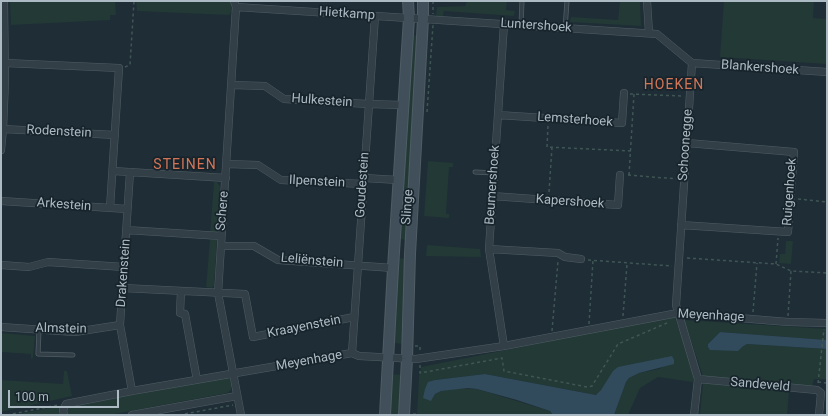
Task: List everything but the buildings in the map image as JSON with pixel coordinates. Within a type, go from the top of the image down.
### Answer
[{"type":"main road","name":"Slinge","points":[[385,415],[398,180],[409,18],[408,1]]},
{"type":"main road","name":"Slinge","points":[[410,415],[415,359],[412,346],[410,254],[428,19],[423,1]]},
{"type":"main road","points":[[394,253],[410,254]]},
{"type":"street","points":[[1,150],[5,62],[4,1]]},
{"type":"street","points":[[647,1],[649,33],[657,34],[692,63]]},
{"type":"street","name":"Hietkamp","points":[[235,4],[428,19]]},
{"type":"street","name":"Schere","points":[[235,4],[232,85],[218,293],[241,415]]},
{"type":"street","name":"Goudestein","points":[[352,353],[375,16]]},
{"type":"street","name":"Luntershoek","points":[[428,19],[649,33]]},
{"type":"street","name":"Beumershoek","points":[[504,24],[489,250],[504,346]]},
{"type":"street","points":[[5,62],[119,68],[110,208]]},
{"type":"street","name":"Blankershoek","points":[[692,63],[827,72]]},
{"type":"street","name":"Schoonegge","points":[[692,63],[676,305],[698,379]]},
{"type":"street","name":"Hulkestein","points":[[232,85],[265,86],[284,99],[368,104]]},
{"type":"street","name":"Lemsterhoek","points":[[498,115],[622,123],[624,93]]},
{"type":"street","points":[[368,104],[403,105]]},
{"type":"street","name":"Rodenstein","points":[[3,129],[115,135]]},
{"type":"street","name":"Ruigenhoek","points":[[681,224],[788,232],[794,152],[687,143]]},
{"type":"street","name":"Ilpenstein","points":[[227,164],[258,165],[281,180],[363,181]]},
{"type":"street","points":[[113,171],[226,178]]},
{"type":"street","name":"Drakenstein","points":[[130,172],[120,325],[132,391]]},
{"type":"street","name":"Kapershoek","points":[[492,196],[618,205],[620,175]]},
{"type":"street","name":"Slinge","points":[[363,181],[398,180]]},
{"type":"street","name":"Arkestein","points":[[1,201],[127,209]]},
{"type":"street","points":[[126,230],[221,236]]},
{"type":"street","name":"Leliënstein","points":[[221,246],[254,246],[278,260],[358,264]]},
{"type":"street","points":[[489,250],[558,253],[565,257],[581,259]]},
{"type":"street","points":[[1,265],[29,267],[48,262],[124,267]]},
{"type":"street","points":[[358,264],[393,268]]},
{"type":"street","points":[[123,288],[218,293]]},
{"type":"street","points":[[181,291],[180,313],[185,314],[197,380]]},
{"type":"street","name":"Kraayenstein","points":[[218,293],[245,294],[253,337],[354,317]]},
{"type":"street","name":"Meyenhage","points":[[66,404],[132,391],[352,353],[359,356],[415,359],[504,346],[678,313],[788,322],[827,322]]},
{"type":"street","name":"Almstein","points":[[1,327],[75,332],[120,325]]},
{"type":"street","points":[[694,415],[698,379]]},
{"type":"street","name":"Sandeveld","points":[[698,379],[817,390],[821,393],[819,415]]},
{"type":"street","points":[[132,415],[237,396]]},
{"type":"street","points":[[64,415],[63,410],[66,404]]},
{"type":"lane","points":[[521,25],[522,1]]},
{"type":"lane","points":[[565,28],[567,1]]},
{"type":"lane","points":[[475,172],[494,173]]},
{"type":"lane","points":[[39,330],[38,354],[73,355]]},
{"type":"path","points":[[119,68],[130,65],[135,10],[134,1]]},
{"type":"path","points":[[427,115],[428,19],[433,1]]},
{"type":"path","points":[[624,93],[690,96]]},
{"type":"path","points":[[629,175],[634,94]]},
{"type":"path","points":[[549,118],[546,147],[631,151]]},
{"type":"path","points":[[548,200],[552,147]]},
{"type":"path","points":[[620,175],[684,179]]},
{"type":"path","points":[[790,199],[827,202]]},
{"type":"path","points":[[776,264],[778,231]]},
{"type":"path","points":[[552,337],[558,253]]},
{"type":"path","points":[[679,258],[776,264],[791,271],[827,273]]},
{"type":"path","points":[[581,259],[679,267]]},
{"type":"path","points":[[588,330],[593,260]]},
{"type":"path","points":[[622,323],[627,263]]},
{"type":"path","name":"Meyenhage","points":[[753,318],[757,263]]},
{"type":"path","points":[[788,322],[791,271]]},
{"type":"path","points":[[412,346],[420,346],[415,359],[420,373],[502,358],[504,370],[587,387],[592,386],[618,344],[668,322]]},
{"type":"path","points":[[823,337],[818,382],[827,383]]},
{"type":"path","points":[[7,415],[66,404]]},
{"type":"path","points":[[179,415],[239,404]]},
{"type":"path","points":[[410,415],[422,415]]},
{"type":"green space","points":[[10,1],[115,1],[116,15],[110,15],[110,20],[11,25]]},
{"type":"green space","points":[[136,1],[231,1],[232,11],[229,15],[137,11]]},
{"type":"green space","points":[[467,1],[507,2],[506,10],[515,11],[514,16],[444,11],[443,16],[436,16],[437,7],[465,6]]},
{"type":"green space","points":[[620,1],[640,1],[641,26],[570,22],[571,17],[618,20]]},
{"type":"green space","points":[[724,1],[826,1],[814,2],[813,18],[827,19],[827,64],[720,57]]},
{"type":"green space","points":[[411,35],[421,36],[407,240],[399,239],[412,54]]},
{"type":"green space","points":[[428,161],[453,163],[453,167],[449,167],[446,214],[449,214],[449,218],[424,216]]},
{"type":"green space","points":[[214,182],[217,182],[220,187],[217,234],[210,234]]},
{"type":"green space","points":[[210,239],[217,240],[214,285],[212,288],[206,287]]},
{"type":"green space","points":[[786,241],[793,241],[791,264],[779,263],[780,254],[785,254]]},
{"type":"green space","points":[[427,245],[480,249],[481,257],[426,256]]},
{"type":"green space","points":[[398,258],[405,259],[404,344],[393,343]]},
{"type":"green space","points":[[671,317],[675,318],[683,341],[693,376],[693,382],[658,377],[640,388],[628,415],[614,415],[626,382],[629,378],[639,373],[659,369],[674,360],[605,385],[596,395],[485,374],[435,380],[431,401],[435,394],[441,391],[458,388],[477,389],[550,411],[553,415],[417,414],[421,367]]},
{"type":"green space","points":[[684,320],[827,329],[827,340],[720,332],[708,344],[708,347],[742,347],[747,344],[827,349],[827,379],[814,379],[812,387],[703,376]]},
{"type":"green space","points":[[1,333],[35,336],[33,358],[31,359],[31,354],[1,352]]},
{"type":"green space","points":[[64,371],[67,371],[72,396],[1,412],[1,380],[63,384]]},
{"type":"green space","points":[[389,374],[403,375],[401,415],[387,415]]},
{"type":"green space","points":[[225,377],[230,379],[232,386],[231,390],[227,393],[109,415],[68,415],[67,410],[70,407]]},
{"type":"green space","points":[[703,383],[789,392],[787,415],[700,415]]},
{"type":"green space","points":[[56,407],[59,408],[60,415],[13,415]]},
{"type":"water","points":[[720,332],[827,340],[827,349],[747,344],[738,351],[710,350],[708,344]]},
{"type":"water","points":[[672,356],[674,364],[639,373],[629,378],[626,382],[614,415],[553,415],[550,411],[517,400],[468,388],[441,391],[435,394],[431,401],[423,398],[428,382],[485,374],[596,395],[613,371],[618,367]]},
{"type":"district","name":"HOEKEN","points":[[674,85]]},
{"type":"district","name":"STEINEN","points":[[185,165]]}]
